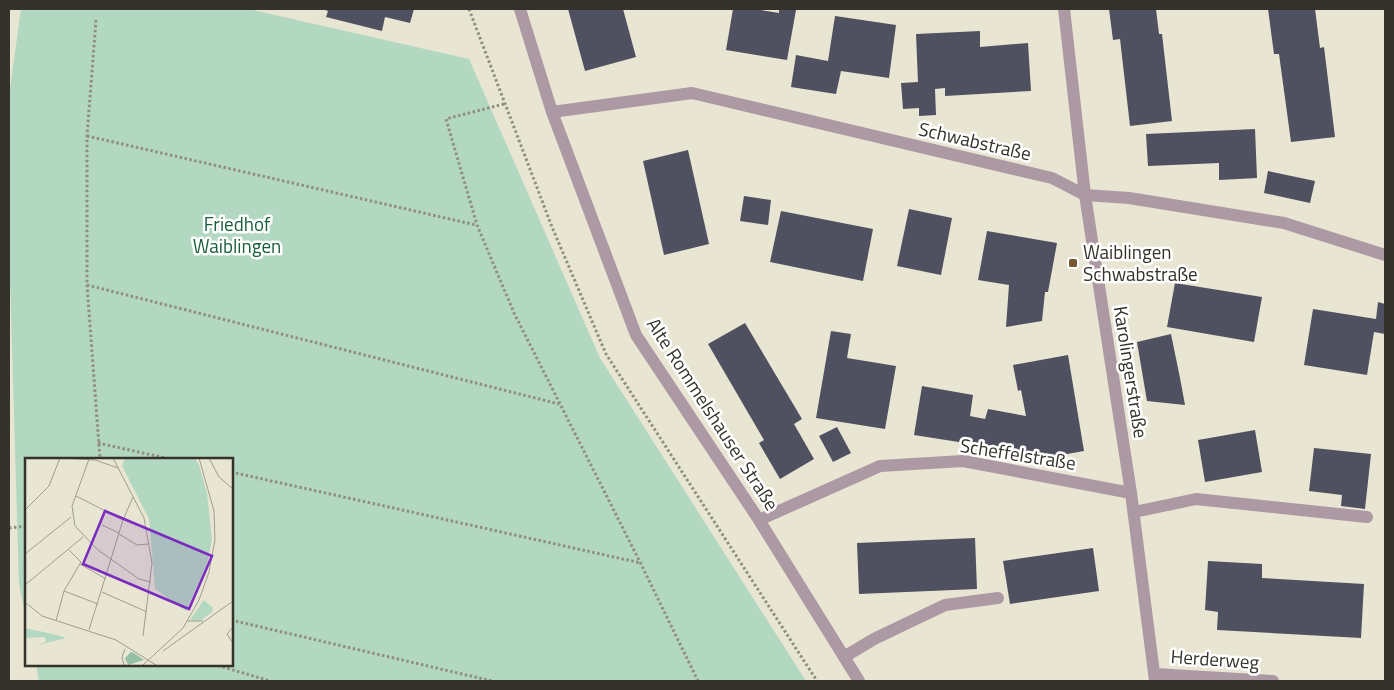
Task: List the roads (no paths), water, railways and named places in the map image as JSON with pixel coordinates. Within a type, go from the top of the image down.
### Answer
[{"type":"street","name":"Alte Rommelshauser Straße","points":[[520,9],[552,112],[636,335],[759,520],[859,681]]},
{"type":"street","name":"Karolingerstraße","points":[[1064,9],[1085,195],[1134,512],[1155,678]]},
{"type":"street","name":"Schwabstraße","points":[[552,112],[692,92],[1052,178],[1085,195],[1129,198],[1284,223],[1385,255]]},
{"type":"street","name":"Scheffelstraße","points":[[759,520],[880,466],[963,461],[1131,493]]},
{"type":"street","points":[[1134,512],[1196,499],[1368,517]]},
{"type":"street","points":[[844,658],[874,639],[945,605],[998,598]]},
{"type":"street","name":"Herderweg","points":[[1155,678],[1273,681]]},
{"type":"place","name":"Waiblingen Schwabstraße","points":[[1073,263]]},
{"type":"park label","name":"Friedhof Waiblingen","points":[[237,235]]}]
